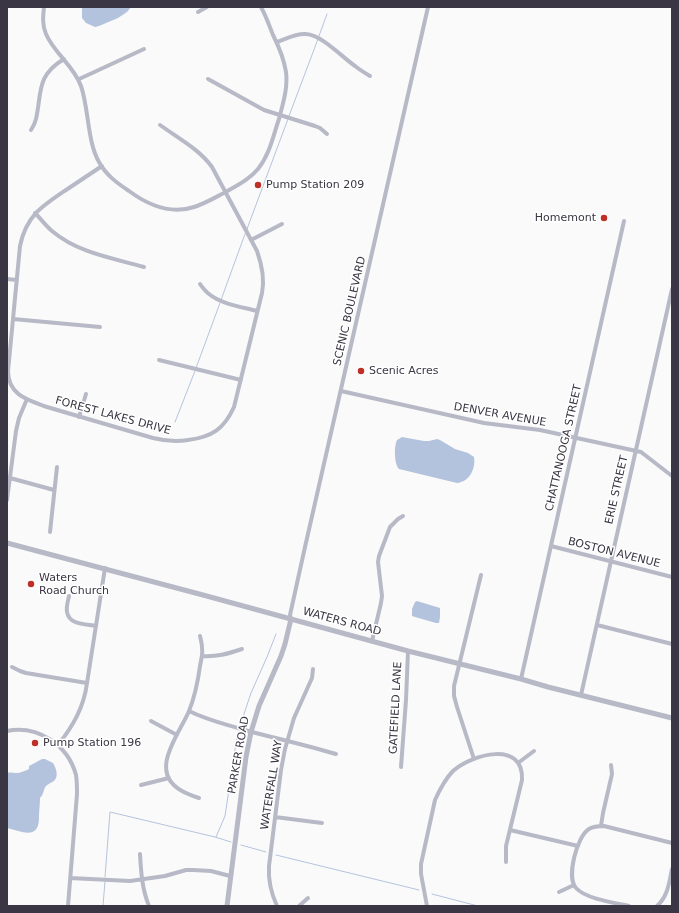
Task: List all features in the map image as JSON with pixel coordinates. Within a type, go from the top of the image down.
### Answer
[{"type":"street","points":[[44,7],[43,18],[46,33],[51,43],[79,79],[83,91],[93,148],[102,166],[112,179],[139,198],[153,205],[169,209],[193,208],[245,181],[258,170],[268,153],[286,94],[287,81],[284,62],[277,42],[261,7]]},
{"type":"street","points":[[198,12],[207,7]]},
{"type":"street","name":"SCENIC BOULEVARD","points":[[291,619],[290,615],[305,547],[428,7]]},
{"type":"street","points":[[277,42],[295,35],[306,34],[314,36],[322,40],[370,76]]},
{"type":"street","points":[[79,79],[144,50]]},
{"type":"street","points":[[31,130],[36,119],[42,82],[54,66],[64,59]]},
{"type":"street","points":[[208,79],[264,110],[318,127],[327,134]]},
{"type":"street","name":"FOREST LAKES DRIVE","points":[[102,166],[43,205],[28,223],[22,237],[8,376],[13,389],[18,394],[47,407],[165,441],[201,438],[217,431],[226,422],[234,407],[263,287],[262,262],[216,172],[207,160],[197,151],[160,125]]},
{"type":"street","points":[[35,213],[53,232],[72,245],[90,252],[144,267]]},
{"type":"street","name":"CHATTANOOGA STREET","points":[[522,679],[624,222]]},
{"type":"street","points":[[251,240],[282,224]]},
{"type":"street","points":[[7,279],[17,280]]},
{"type":"street","points":[[200,284],[208,294],[215,298],[257,311]]},
{"type":"street","name":"ERIE STREET","points":[[581,695],[672,289]]},
{"type":"street","points":[[13,319],[100,327]]},
{"type":"street","points":[[159,360],[241,380]]},
{"type":"street","name":"DENVER AVENUE","points":[[341,391],[484,423],[540,430],[635,451],[644,454],[672,476]]},
{"type":"street","points":[[79,417],[86,394]]},
{"type":"street","points":[[7,500],[16,431],[19,418],[27,399]]},
{"type":"street","points":[[50,532],[57,467]]},
{"type":"street","points":[[10,478],[54,490]]},
{"type":"street","points":[[372,641],[382,596],[378,562],[379,556],[390,527],[398,518],[403,516]]},
{"type":"street","name":"WATERS ROAD","points":[[7,543],[105,568],[408,651],[672,718]]},
{"type":"street","name":"BOSTON AVENUE","points":[[551,546],[672,577]]},
{"type":"street","points":[[58,745],[68,733],[83,702],[105,568]]},
{"type":"street","points":[[474,759],[454,696],[454,686],[481,575]]},
{"type":"street","points":[[68,596],[67,612],[70,619],[78,623],[96,626]]},
{"type":"street","name":"PARKER ROAD","points":[[225,906],[246,757],[251,732],[259,706],[283,650],[291,619]]},
{"type":"street","points":[[597,625],[672,644]]},
{"type":"street","points":[[199,798],[183,792],[173,785],[169,778],[166,760],[189,711],[195,693],[202,656],[200,636]]},
{"type":"street","points":[[202,656],[220,656],[242,649]]},
{"type":"street","name":"GATEFIELD LANE","points":[[401,767],[408,651]]},
{"type":"street","points":[[12,667],[20,672],[87,683]]},
{"type":"street","name":"WATERFALL WAY","points":[[277,906],[270,888],[268,877],[281,770],[287,741],[294,718],[312,678],[313,669]]},
{"type":"street","points":[[189,711],[203,718],[216,722],[336,754]]},
{"type":"street","points":[[151,721],[177,735]]},
{"type":"street","points":[[7,731],[22,730],[35,732],[52,740],[67,756],[73,766],[76,777],[77,794],[68,906]]},
{"type":"street","points":[[518,763],[534,751]]},
{"type":"street","points":[[427,906],[421,874],[421,864],[435,800],[445,781],[454,770],[474,759],[491,754],[505,754],[511,757],[521,766],[523,774],[506,846],[506,862]]},
{"type":"street","points":[[601,826],[612,774],[611,765]]},
{"type":"street","points":[[141,785],[169,778]]},
{"type":"street","points":[[275,817],[322,824]]},
{"type":"street","points":[[629,906],[588,896],[580,892],[574,885],[572,882],[572,870],[581,837],[589,828],[601,826],[672,843]]},
{"type":"street","points":[[510,830],[578,846]]},
{"type":"street","points":[[140,854],[141,880],[149,906]]},
{"type":"street","points":[[657,906],[665,895],[672,869]]},
{"type":"street","points":[[70,878],[126,882],[165,876],[186,870],[211,872],[230,876]]},
{"type":"street","points":[[559,892],[574,885]]},
{"type":"street","points":[[300,906],[308,898]]},
{"type":"water","points":[[82,7],[131,7],[127,12],[118,18],[95,27],[86,23],[82,18]]},
{"type":"water","points":[[402,437],[424,441],[437,439],[455,449],[468,453],[474,457],[474,466],[471,474],[465,480],[457,483],[399,469],[395,459],[395,446],[397,440]]},
{"type":"water","points":[[417,601],[440,608],[439,623],[412,616],[412,609]]},
{"type":"water","points":[[42,759],[53,763],[57,774],[56,779],[46,786],[40,798],[39,821],[36,830],[27,833],[7,828],[7,773],[18,773],[29,769],[29,766]]},
{"type":"waterway","points":[[319,36],[327,14]]},
{"type":"waterway","points":[[289,116],[318,39]]},
{"type":"waterway","points":[[247,229],[288,119]]},
{"type":"waterway","points":[[221,300],[245,234]]},
{"type":"waterway","points":[[196,368],[220,303]]},
{"type":"waterway","points":[[175,422],[195,371]]},
{"type":"waterway","points":[[242,720],[251,693],[276,634]]},
{"type":"waterway","points":[[216,837],[225,816],[237,736]]},
{"type":"waterway","points":[[105,877],[110,812],[231,842]]},
{"type":"waterway","points":[[241,845],[266,852]]},
{"type":"waterway","points":[[276,855],[419,890]]},
{"type":"waterway","points":[[103,906],[105,881]]},
{"type":"waterway","points":[[432,894],[478,906]]},
{"type":"place","name":"Pump Station 209","points":[[258,185]]},
{"type":"place","name":"Homemont","points":[[604,218]]},
{"type":"place","name":"Scenic Acres","points":[[361,371]]},
{"type":"place","name":"Waters Road Church","points":[[31,584]]},
{"type":"place","name":"Pump Station 196","points":[[35,743]]}]
